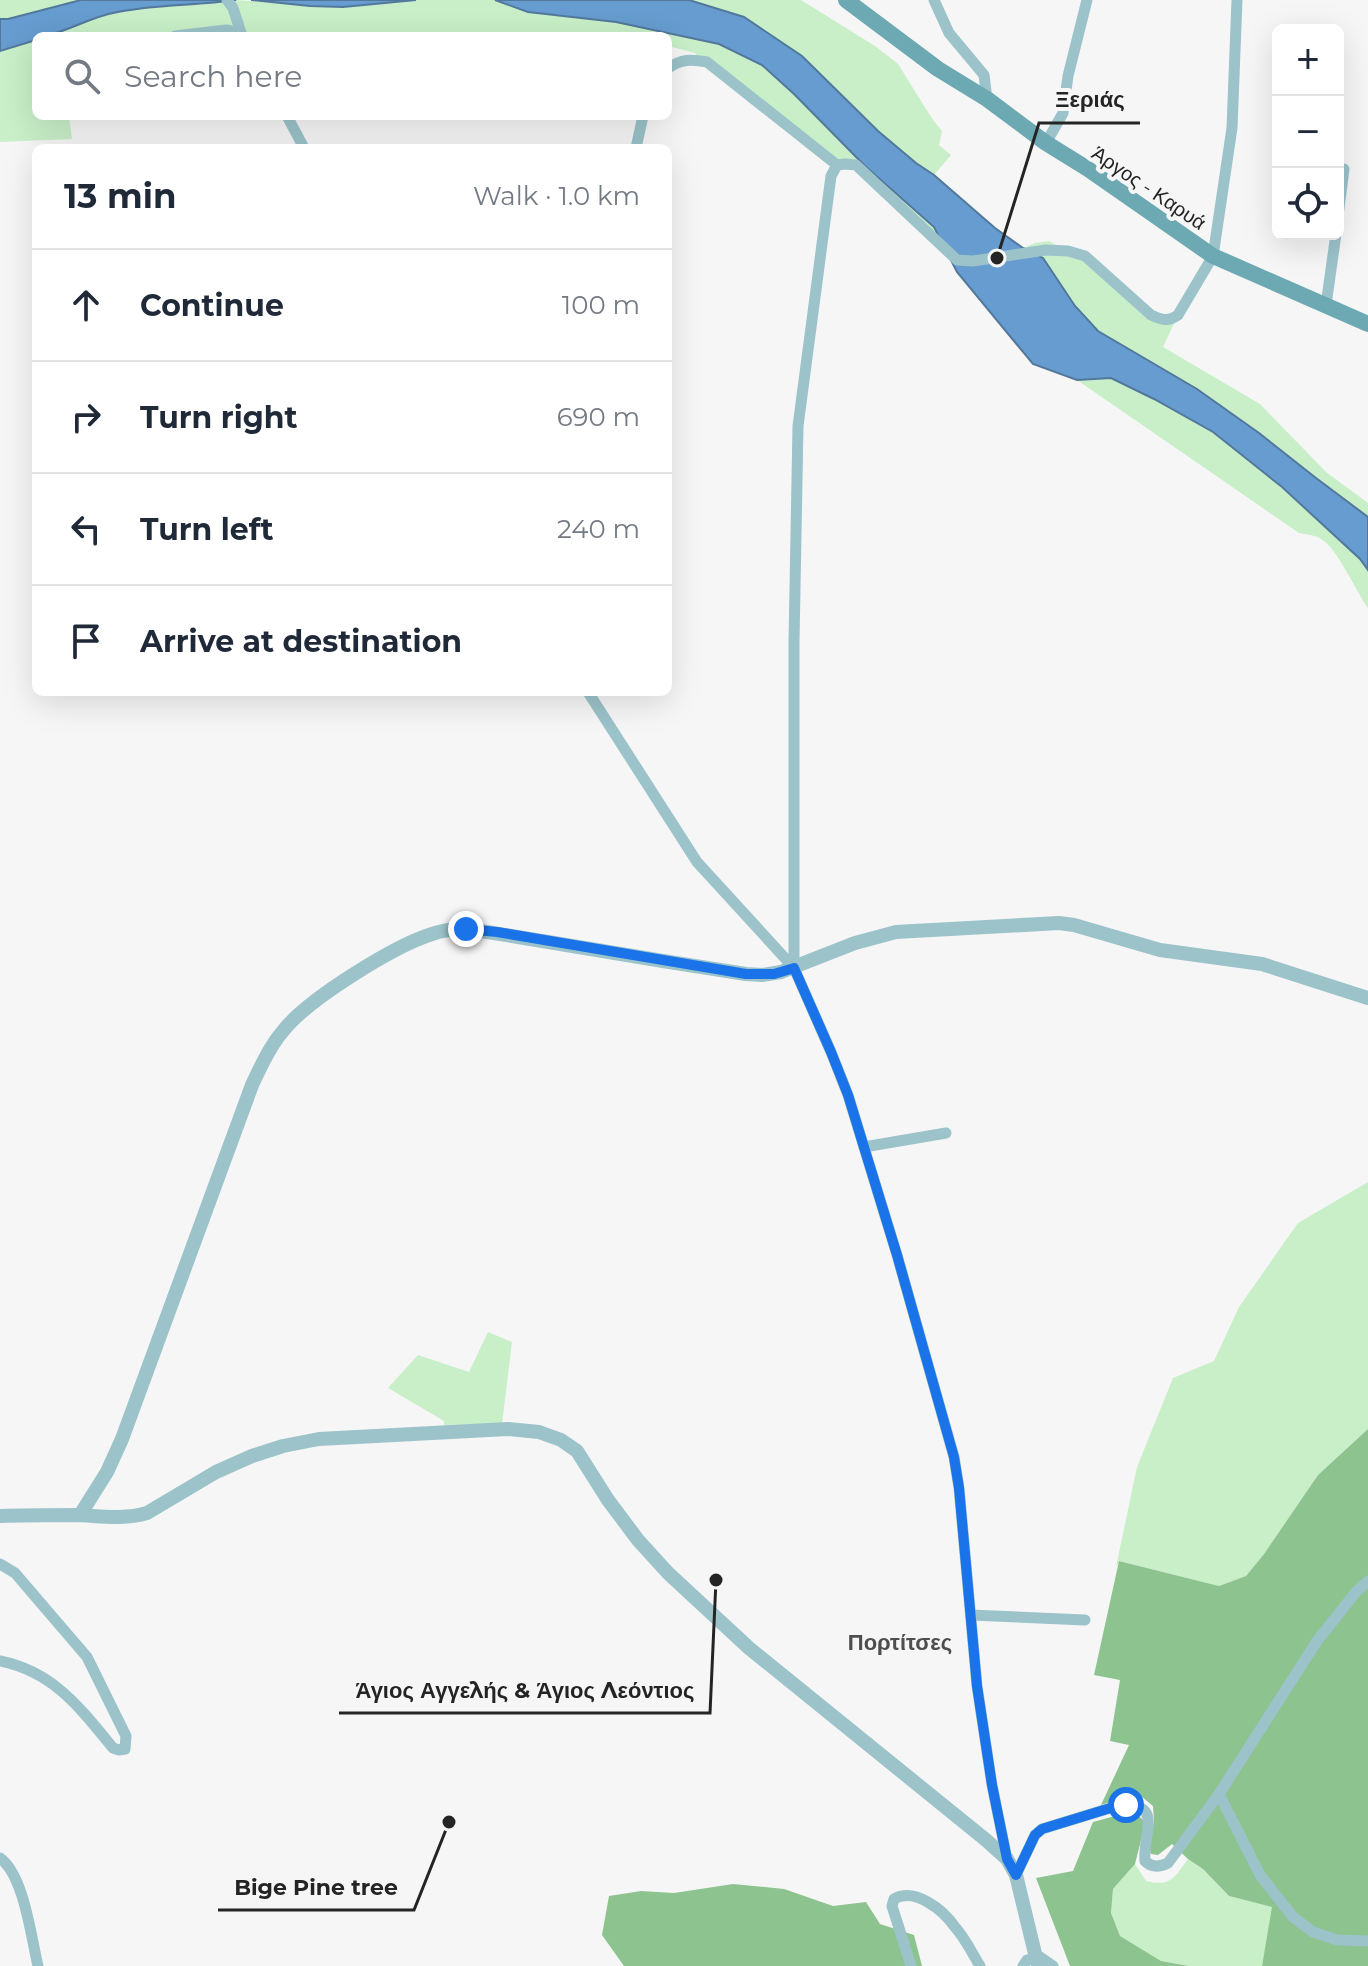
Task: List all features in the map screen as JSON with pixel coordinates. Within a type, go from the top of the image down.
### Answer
[{"type":"main road","name":"Άργος - Καρυά","points":[[846,0],[938,69],[987,99],[1046,143],[1213,256],[1368,324]]},
{"type":"street","points":[[227,0],[233,8],[240,32]]},
{"type":"street","points":[[934,0],[949,33],[984,75],[987,99]]},
{"type":"street","points":[[1046,143],[1063,113],[1068,76],[1087,0]]},
{"type":"street","points":[[672,66],[681,60],[707,62],[837,165],[856,165],[957,260],[973,261],[1046,250],[1068,251],[1085,256],[1151,315],[1170,320],[1178,315],[1213,256],[1232,128],[1237,0]]},
{"type":"street","points":[[209,32],[232,32]]},
{"type":"street","points":[[289,120],[302,144]]},
{"type":"street","points":[[637,144],[642,120]]},
{"type":"street","points":[[794,968],[794,642],[798,426],[831,176],[837,165]]},
{"type":"street","points":[[1326,305],[1335,240]]},
{"type":"street","points":[[591,696],[697,862],[794,968],[836,1064],[897,1255],[954,1457],[977,1686],[992,1785],[1007,1859],[1016,1875],[1032,1963],[1044,1959],[1053,1966]]},
{"type":"street","points":[[80,1515],[107,1472],[122,1439],[261,1066],[283,1030],[312,1003],[422,937],[457,929],[497,932],[746,974],[774,974],[855,943],[896,932],[1049,922],[1074,925],[1160,950],[1262,964],[1368,998]]},
{"type":"street","points":[[864,1147],[946,1133]]},
{"type":"street","points":[[1,1516],[136,1516],[252,1456],[319,1439],[508,1429],[539,1432],[561,1440],[577,1451],[638,1540],[668,1573],[749,1648],[1007,1859]]},
{"type":"street","points":[[0,1564],[15,1573],[87,1657],[126,1736],[125,1749],[113,1748],[76,1703],[56,1687],[28,1669],[0,1661]]},
{"type":"street","points":[[1016,1875],[1035,1835],[1042,1829],[1126,1805],[1145,1812],[1149,1822],[1145,1861],[1162,1866],[1173,1858],[1219,1794],[1317,1641],[1368,1581]]},
{"type":"street","points":[[971,1615],[1085,1620]]},
{"type":"street","points":[[1219,1794],[1260,1875],[1293,1917],[1313,1932],[1337,1940],[1368,1941]]},
{"type":"street","points":[[0,1858],[14,1873],[21,1890],[38,1966]]},
{"type":"street","points":[[911,1966],[892,1906],[894,1899],[902,1894],[928,1902],[955,1925],[980,1966]]},
{"type":"green space","points":[[0,0],[81,0],[0,19]]},
{"type":"green space","points":[[236,0],[343,7],[416,0],[494,0],[528,12],[616,22],[663,32],[57,32],[81,22],[127,10]]},
{"type":"green space","points":[[689,0],[801,0],[898,64],[942,131],[939,145],[951,155],[934,175],[878,131],[802,56],[744,17]]},
{"type":"green space","points":[[672,34],[719,44],[762,65],[865,166],[934,227],[945,248],[856,165],[837,165],[699,61],[695,53],[672,47]]},
{"type":"green space","points":[[32,41],[32,120],[70,120],[72,139],[0,142],[0,51]]},
{"type":"green space","points":[[1049,241],[1085,256],[1151,315],[1178,315],[1163,347],[1260,404],[1326,472],[1368,503],[1368,517],[1145,358],[1098,331],[1075,306],[1043,258],[1023,248]]},
{"type":"green space","points":[[1111,378],[1203,426],[1289,495],[1360,559],[1368,570],[1368,608],[1341,562],[1324,541],[1299,533],[1077,380]]},
{"type":"green space","points":[[1368,1182],[1368,1429],[1318,1475],[1246,1576],[1219,1586],[1120,1561],[1116,1567],[1137,1467],[1173,1378],[1214,1361],[1239,1307],[1298,1223]]},
{"type":"green space","points":[[488,1332],[512,1342],[502,1424],[444,1425],[444,1421],[388,1388],[418,1355],[469,1372]]},
{"type":"green space","points":[[1368,1429],[1368,1966],[1262,1966],[1272,1907],[1229,1896],[1203,1869],[1172,1844],[1158,1855],[1151,1854],[1148,1848],[1154,1822],[1153,1806],[1142,1797],[1129,1796],[1101,1805],[1129,1745],[1110,1741],[1120,1680],[1094,1675],[1119,1561],[1219,1586],[1246,1576],[1318,1475]]},
{"type":"green space","points":[[1126,1813],[1138,1815],[1143,1820],[1144,1828],[1135,1864],[1113,1889],[1111,1913],[1120,1936],[1161,1961],[1189,1966],[1070,1966],[1036,1878],[1073,1871],[1093,1822]]},
{"type":"green space","points":[[1188,1859],[1203,1869],[1229,1896],[1273,1907],[1262,1966],[1189,1966],[1161,1961],[1120,1936],[1111,1913],[1113,1889],[1135,1864],[1146,1881],[1161,1883],[1175,1876]]},
{"type":"green space","points":[[733,1884],[784,1889],[833,1906],[866,1902],[880,1924],[914,1935],[922,1966],[624,1966],[602,1935],[609,1896],[641,1891],[674,1893]]},
{"type":"water","points":[[81,0],[236,0],[113,13],[58,32],[32,32],[32,41],[0,51],[0,19]]},
{"type":"water","points":[[251,0],[416,0],[343,7]]},
{"type":"water","points":[[495,0],[689,0],[744,17],[802,56],[878,131],[995,228],[1043,258],[1075,306],[1098,331],[1197,389],[1368,517],[1368,570],[1282,487],[1213,432],[1111,378],[1077,380],[1033,364],[957,272],[934,227],[865,166],[762,65],[719,44],[672,32],[528,12]]},
{"type":"place","name":"Ξεριάς","points":[[997,258]]},
{"type":"place","name":"Άγιος Αγγελής & Άγιος Λεόντιος","points":[[716,1580]]},
{"type":"place","name":"Bige Pine tree","points":[[449,1822]]},
{"type":"district","name":"Πορτίτσες","points":[[900,1642]]},
{"type":"route","points":[[466,929],[746,974],[774,974],[794,968],[848,1095],[946,1422],[959,1488],[977,1686],[1007,1859],[1016,1875],[1035,1835],[1042,1829],[1126,1805]]}]
